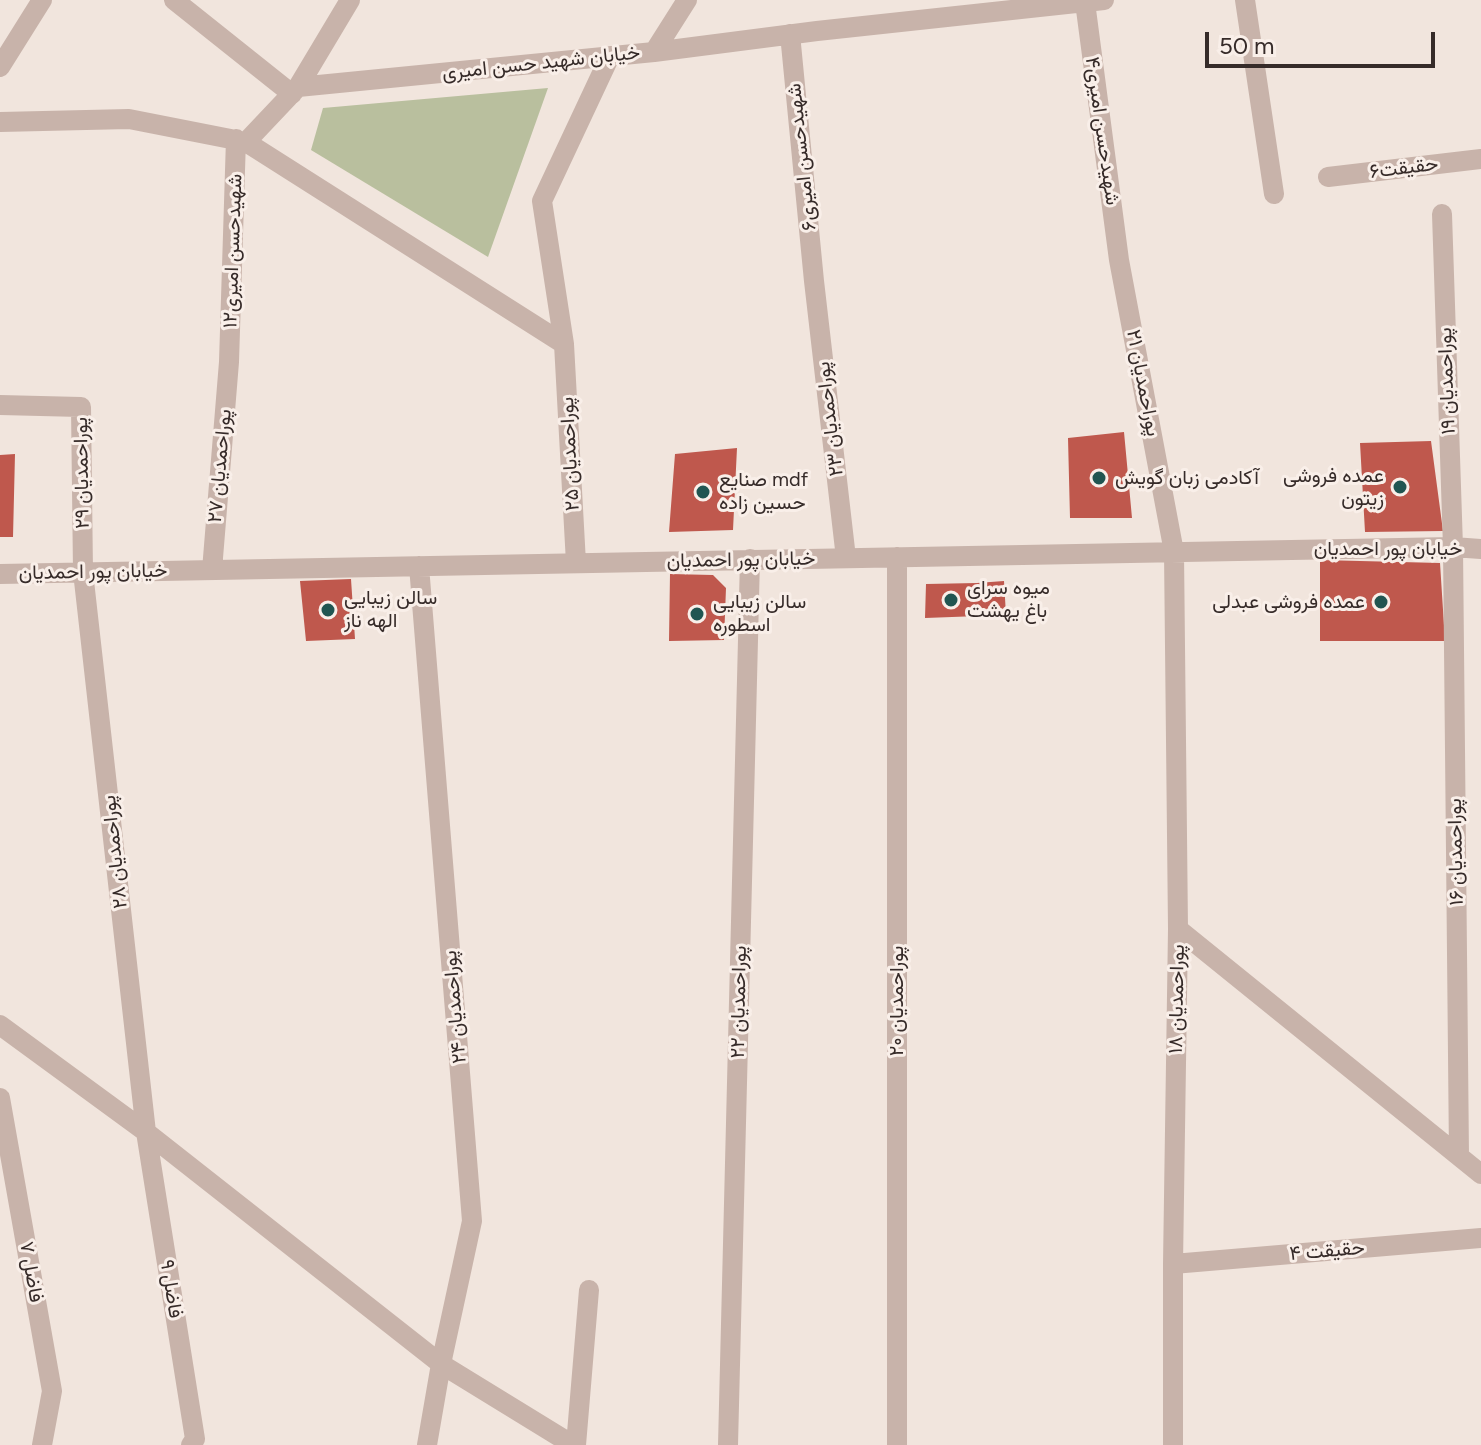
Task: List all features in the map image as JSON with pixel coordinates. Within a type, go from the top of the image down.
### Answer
[{"type":"street","points":[[174,0],[295,91]]},
{"type":"street","points":[[241,140],[295,91],[350,0]]},
{"type":"street","points":[[654,52],[687,0]]},
{"type":"street","points":[[1245,0],[1274,194]]},
{"type":"street","name":"خیابان شهید حسن امیری","points":[[295,91],[1095,1]]},
{"type":"street","name":"شهیدحسن امیری۴","points":[[1095,1],[1119,260]]},
{"type":"street","points":[[0,67],[37,2]]},
{"type":"street","name":"شهیدحسن امیری۶","points":[[790,34],[814,281]]},
{"type":"street","name":"پوراحمدیان ۲۵","points":[[576,563],[564,344],[542,201],[610,56]]},
{"type":"street","points":[[0,122],[129,119],[241,140],[564,344]]},
{"type":"street","name":"شهیدحسن امیری۱۲","points":[[229,362],[241,140]]},
{"type":"street","name":"حقیقت۶","points":[[1328,177],[1481,159]]},
{"type":"street","name":"پوراحمدیان ۱۹","points":[[1442,214],[1453,547]]},
{"type":"street","name":"پوراحمدیان ۲۱","points":[[1119,260],[1174,552]]},
{"type":"street","name":"پوراحمدیان ۲۳","points":[[814,281],[846,558]]},
{"type":"street","name":"پوراحمدیان ۲۷","points":[[212,570],[229,362]]},
{"type":"street","name":"پوراحمدیان ۲۹","points":[[0,405],[81,407],[83,572]]},
{"type":"street","name":"خیابان پور احمدیان","points":[[0,574],[1453,547],[1481,549]]},
{"type":"street","name":"پوراحمدیان ۱۶","points":[[1453,547],[1459,1156]]},
{"type":"street","name":"پوراحمدیان ۱۸","points":[[1173,1445],[1178,929],[1174,552]]},
{"type":"street","name":"پوراحمدیان ۲۰","points":[[897,557],[897,1445]]},
{"type":"street","name":"پوراحمدیان ۲۲","points":[[728,1445],[750,559]]},
{"type":"street","name":"پوراحمدیان ۲۴","points":[[419,566],[472,1221],[427,1445]]},
{"type":"street","name":"پوراحمدیان ۲۸","points":[[83,572],[146,1132]]},
{"type":"street","points":[[1178,929],[1481,1174]]},
{"type":"street","points":[[0,1025],[146,1132],[441,1364],[574,1445],[589,1290]]},
{"type":"street","name":"فاضل ۷","points":[[0,1098],[52,1391],[42,1445]]},
{"type":"street","name":"فاضل ۹","points":[[146,1132],[195,1439],[191,1445]]},
{"type":"street","name":"حقیقت ۴","points":[[1173,1264],[1481,1238]]},
{"type":"green space","points":[[548,88],[488,257],[311,150],[323,108]]},
{"type":"building","name":"آکادمی زبان گویش","points":[[1124,432],[1132,518],[1070,518],[1068,438]]},
{"type":"building","name":"عمده فروشی زیتون","points":[[1431,441],[1443,531],[1365,532],[1360,443]]},
{"type":"building","name":"صنایع mdf حسین زاده","points":[[737,448],[733,530],[669,532],[675,454]]},
{"type":"building","points":[[15,454],[13,537],[0,537],[0,455]]},
{"type":"building","name":"عمده فروشی عبدلی","points":[[1320,560],[1440,563],[1445,641],[1320,641]]},
{"type":"building","name":"سالن زیبایی اسطوره","points":[[670,574],[713,575],[726,588],[724,640],[669,641]]},
{"type":"building","name":"سالن زیبایی الهه ناز","points":[[351,579],[355,639],[306,641],[300,581]]},
{"type":"building","name":"میوه سرای باغ یهشت","points":[[1004,581],[1006,615],[925,618],[926,584]]},
{"type":"place","name":"آکادمی زبان گویش","points":[[1099,478]]},
{"type":"place","name":"عمده فروشی زیتون","points":[[1400,487]]},
{"type":"place","name":"صنایع mdf حسین زاده","points":[[703,492]]},
{"type":"place","name":"میوه سرای باغ یهشت","points":[[951,600]]},
{"type":"place","name":"عمده فروشی عبدلی","points":[[1381,602]]},
{"type":"place","name":"سالن زیبایی الهه ناز","points":[[328,610]]},
{"type":"place","name":"سالن زیبایی اسطوره","points":[[697,614]]}]
